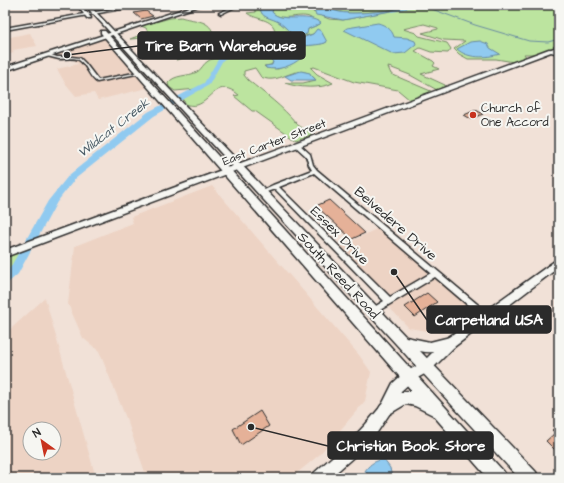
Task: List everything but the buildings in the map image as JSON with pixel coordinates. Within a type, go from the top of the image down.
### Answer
[{"type":"main road","points":[[79,5],[89,17]]},
{"type":"main road","name":"South Reed Road","points":[[87,5],[162,85],[226,172],[498,478]]},
{"type":"main road","name":"South Reed Road","points":[[101,30],[155,90],[180,111],[239,167],[530,478]]},
{"type":"main road","points":[[402,341],[430,348],[450,343]]},
{"type":"main road","points":[[386,409],[405,397],[417,399],[444,418]]},
{"type":"street","points":[[5,29],[74,16],[89,17],[93,12],[141,5]]},
{"type":"street","points":[[5,69],[200,5]]},
{"type":"street","points":[[220,13],[238,5]]},
{"type":"street","points":[[551,50],[559,47]]},
{"type":"street","points":[[551,50],[559,53]]},
{"type":"street","name":"East Carter Street","points":[[5,254],[551,50]]},
{"type":"street","points":[[48,55],[56,58],[72,58],[81,60],[97,81],[139,73]]},
{"type":"street","name":"Belvedere Drive","points":[[297,145],[308,155],[315,170],[486,316]]},
{"type":"street","points":[[261,192],[315,170]]},
{"type":"street","name":"Essex Drive","points":[[275,186],[389,302]]},
{"type":"street","points":[[319,478],[353,448],[371,429],[386,409],[397,387],[408,377],[426,367],[450,343],[559,262]]},
{"type":"street","points":[[373,311],[436,273]]},
{"type":"shaded area","points":[[30,33],[37,46],[13,50],[14,53],[5,55],[5,38]]},
{"type":"shaded area","points":[[105,39],[147,88],[98,100],[94,93],[76,96],[65,83],[57,69],[78,64],[74,60],[53,60],[46,57]]},
{"type":"shaded area","points":[[212,186],[359,355],[371,372],[365,401],[319,455],[291,478],[147,478],[128,423],[99,351],[83,338],[68,304],[75,246],[133,223],[131,217]]},
{"type":"shaded area","points":[[380,227],[472,308],[470,312],[440,333],[409,328],[334,250]]},
{"type":"shaded area","points":[[45,298],[96,478],[5,478],[5,334]]},
{"type":"green space","points":[[250,5],[261,5],[261,10],[264,15],[277,21],[290,32],[259,46],[263,47],[265,56],[268,56],[273,62],[271,65],[264,66],[266,68],[278,69],[295,62],[287,56],[283,56],[290,49],[325,43],[322,33],[315,32],[313,34],[270,45],[268,43],[306,34],[308,29],[320,24],[305,16],[280,17],[272,12],[274,5],[311,5],[313,12],[329,19],[343,20],[400,9],[347,13],[334,10],[330,5],[559,5],[559,46],[536,54],[524,54],[527,58],[514,62],[496,59],[468,59],[454,49],[465,41],[444,40],[422,33],[438,28],[424,24],[403,29],[416,33],[419,36],[447,43],[451,49],[448,53],[431,52],[420,48],[415,51],[433,61],[435,63],[433,66],[439,69],[421,74],[445,85],[445,87],[437,90],[410,75],[388,67],[391,74],[433,92],[410,100],[398,90],[354,82],[314,67],[311,68],[317,74],[333,83],[316,87],[296,86],[285,83],[303,83],[316,80],[310,74],[303,72],[296,72],[276,79],[268,79],[261,77],[255,68],[244,71],[244,75],[248,80],[280,106],[297,124],[312,133],[311,135],[296,140],[255,111],[252,111],[234,96],[239,95],[232,90],[225,88],[220,89],[197,105],[187,105],[183,100],[184,96],[197,89],[175,91],[169,87],[168,83],[174,78],[193,74],[200,70],[206,62],[215,58],[229,55],[228,51],[233,44],[232,39],[237,36],[248,34],[270,34],[275,32],[274,27],[271,24],[247,13],[256,12],[254,9],[245,9]]},
{"type":"green space","points":[[181,17],[200,21],[208,25],[211,28],[219,47],[218,50],[210,54],[207,52],[176,60],[199,42],[199,39],[189,36],[159,33],[145,38],[130,39],[148,32],[146,28],[141,26],[170,18]]},
{"type":"green space","points":[[29,245],[14,271],[5,279],[5,254]]},
{"type":"water","points":[[261,5],[274,5],[272,12],[282,17],[309,18],[321,23],[308,29],[307,34],[268,43],[270,45],[305,37],[313,34],[317,29],[321,31],[327,42],[290,49],[283,56],[295,55],[301,58],[285,67],[275,69],[266,68],[265,66],[272,65],[273,62],[268,56],[259,53],[258,51],[262,47],[248,46],[290,32],[277,21],[266,17],[262,13]]},
{"type":"water","points":[[311,5],[330,5],[334,10],[348,13],[407,8],[343,20],[316,15]]},
{"type":"water","points":[[378,23],[388,28],[394,37],[407,38],[415,41],[416,44],[405,53],[393,54],[344,30],[347,28]]},
{"type":"water","points":[[480,41],[488,44],[490,48],[500,54],[477,57],[466,55],[457,49],[470,42]]},
{"type":"water","points":[[301,71],[310,73],[316,80],[291,80],[285,76]]},
{"type":"water","points":[[384,460],[390,468],[392,478],[369,478],[365,471],[371,464]]},
{"type":"waterway","name":"Wildcat Creek","points":[[393,11],[418,5]]},
{"type":"waterway","points":[[421,5],[475,25],[529,41],[548,42],[559,39]]},
{"type":"waterway","name":"Wildcat Creek","points":[[5,279],[14,271],[53,201],[72,177],[151,114],[207,84],[221,59],[248,46],[262,42]]},
{"type":"place","name":"Tire Barn Warehouse","points":[[67,55]]},
{"type":"place","name":"Church of One Accord","points":[[473,115]]},
{"type":"place","name":"Carpetland USA","points":[[394,272]]},
{"type":"place","name":"Christian Book Store","points":[[251,427]]}]
